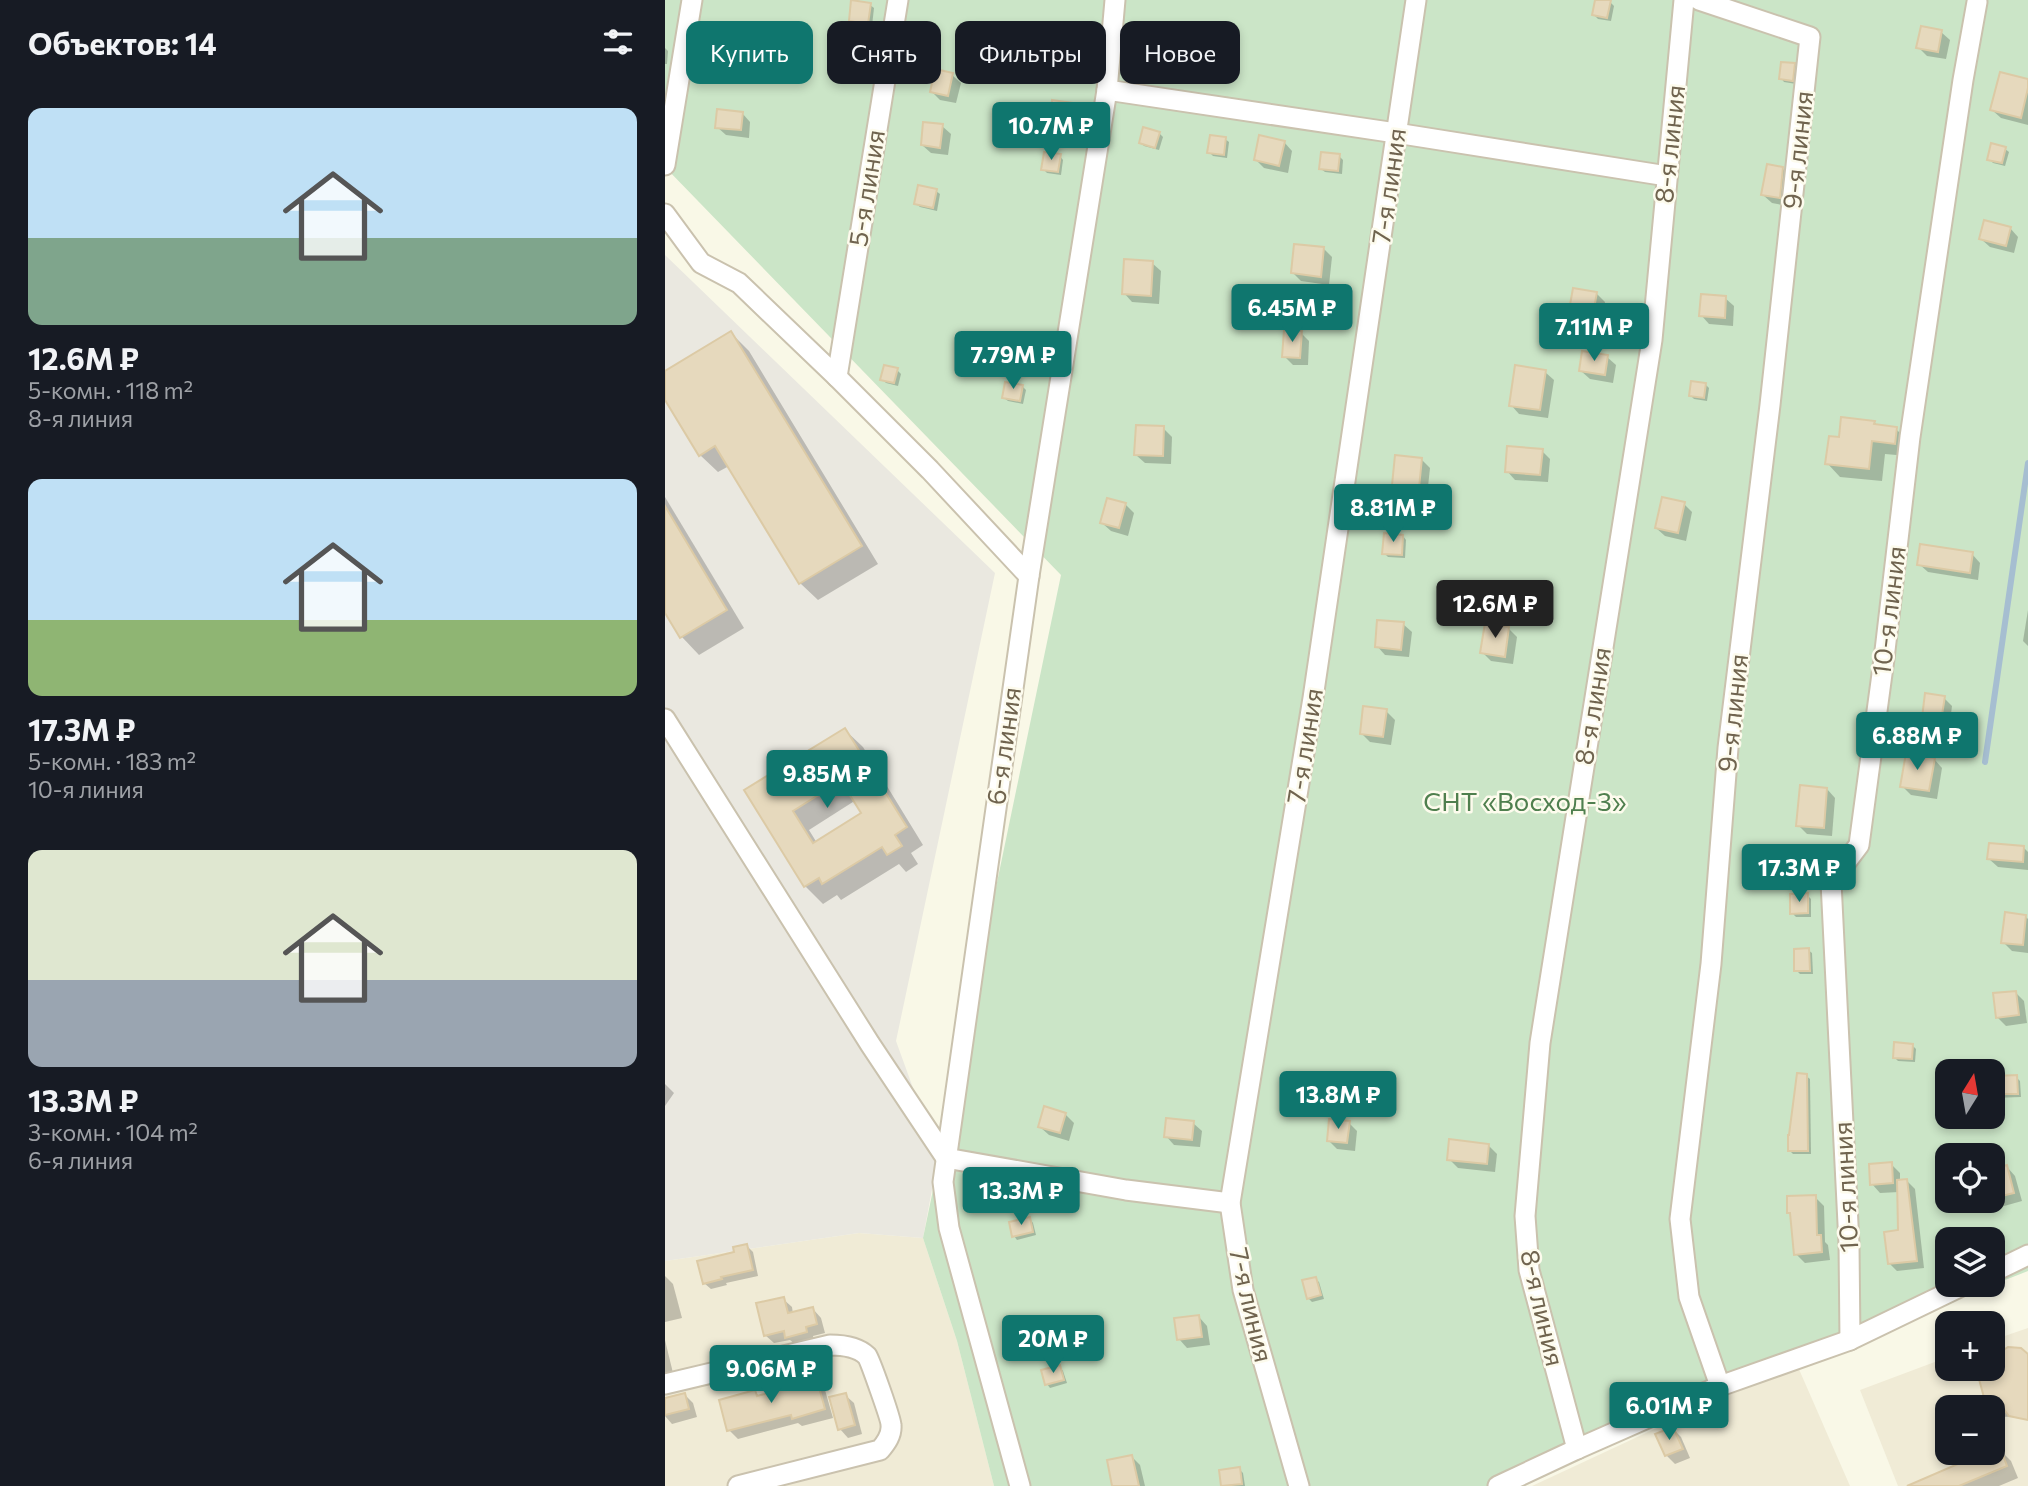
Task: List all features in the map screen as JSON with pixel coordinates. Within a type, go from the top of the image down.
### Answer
[{"type":"street","points":[[665,165],[692,0]]},
{"type":"street","name":"5-я линия","points":[[837,377],[898,0]]},
{"type":"street","name":"6-я линия","points":[[1020,1486],[949,1228],[943,1182],[1029,576],[1107,90],[1115,0]]},
{"type":"street","name":"7-я линия","points":[[1299,1486],[1243,1290],[1230,1203],[1313,698],[1416,0]]},
{"type":"street","name":"8-я линия","points":[[1577,1449],[1529,1270],[1525,1216],[1540,1043],[1652,340],[1684,0]]},
{"type":"street","name":"9-я линия","points":[[1699,0],[1810,37],[1770,405],[1728,748],[1711,964],[1680,1219],[1689,1297],[1720,1386]]},
{"type":"street","name":"10-я линия","points":[[1850,1340],[1849,1244],[1831,882],[1859,845],[1911,424],[1977,2]]},
{"type":"street","points":[[1107,90],[1667,176]]},
{"type":"street","points":[[665,214],[701,263],[739,283],[930,470],[1029,576]]},
{"type":"street","points":[[665,719],[870,1044],[946,1158],[1126,1190],[1230,1203]]},
{"type":"street","points":[[2005,1266],[2028,1255]]},
{"type":"street","points":[[1498,1486],[1720,1386],[1850,1340],[1939,1297]]},
{"type":"street","points":[[665,1384],[830,1345],[844,1345],[868,1357],[891,1426],[888,1441],[880,1450],[738,1486]]},
{"type":"shaded area","points":[[665,255],[995,573],[896,1041],[938,1157],[923,1238],[859,1233],[665,1261]]},
{"type":"shaded area","points":[[859,1233],[923,1238],[957,1341],[994,1486],[665,1486],[665,1261]]},
{"type":"shaded area","points":[[2028,1328],[2028,1486],[1898,1486],[1860,1390],[1935,1362],[1935,1381],[2005,1381],[2005,1336]]},
{"type":"shaded area","points":[[1798,1367],[1850,1486],[1532,1486],[1719,1399]]},
{"type":"green space","name":"СНТ «Восход-3»","points":[[665,0],[2028,0],[2028,1271],[2005,1280],[2005,1227],[1935,1227],[1935,1297],[1962,1297],[1721,1392],[1517,1486],[994,1486],[957,1341],[923,1238],[1061,575],[665,167]]},
{"type":"building","points":[[851,0],[871,3],[868,21],[849,21]]},
{"type":"building","points":[[1595,0],[1611,0],[1607,18],[1592,15]]},
{"type":"building","points":[[1921,26],[1942,30],[1938,52],[1916,48]]},
{"type":"building","points":[[1781,62],[1795,63],[1793,81],[1779,79]]},
{"type":"building","points":[[941,70],[953,73],[948,96],[930,92],[932,84],[941,84]]},
{"type":"building","points":[[2000,72],[2028,79],[2021,118],[1990,110]]},
{"type":"building","points":[[1052,100],[1074,103],[1073,118],[1051,116]]},
{"type":"building","points":[[717,109],[743,112],[741,130],[715,128]]},
{"type":"building","points":[[923,122],[943,124],[940,148],[921,145]]},
{"type":"building","points":[[1143,127],[1160,132],[1155,148],[1139,143]]},
{"type":"building","points":[[1210,135],[1226,137],[1224,155],[1207,153]]},
{"type":"building","points":[[1259,135],[1285,141],[1279,166],[1254,160]]},
{"type":"building","points":[[1991,143],[2006,147],[2002,163],[1987,160]]},
{"type":"building","points":[[1044,152],[1061,154],[1058,172],[1041,170]]},
{"type":"building","points":[[1321,152],[1340,154],[1338,171],[1319,169]]},
{"type":"building","points":[[1767,164],[1783,167],[1780,198],[1761,195]]},
{"type":"building","points":[[918,185],[937,189],[933,208],[914,204]]},
{"type":"building","points":[[1984,220],[2011,227],[2006,246],[1979,239]]},
{"type":"building","points":[[1294,244],[1324,247],[1321,277],[1291,273]]},
{"type":"building","points":[[1124,259],[1153,261],[1151,296],[1122,294]]},
{"type":"building","points":[[1573,288],[1597,292],[1592,320],[1568,316]]},
{"type":"building","points":[[1701,294],[1726,296],[1725,318],[1699,316]]},
{"type":"building","points":[[1284,330],[1302,331],[1300,358],[1282,357]]},
{"type":"building","points":[[731,331],[862,546],[799,584],[715,446],[699,456],[665,400],[665,371]]},
{"type":"building","points":[[1582,351],[1608,355],[1605,375],[1579,371]]},
{"type":"building","points":[[884,365],[898,368],[894,383],[880,380]]},
{"type":"building","points":[[1515,365],[1546,370],[1540,410],[1509,406]]},
{"type":"building","points":[[1691,381],[1706,383],[1704,398],[1689,396]]},
{"type":"building","points":[[1005,382],[1023,385],[1020,401],[1002,398]]},
{"type":"building","points":[[1841,417],[1897,427],[1895,444],[1872,441],[1869,469],[1825,464],[1829,436],[1839,437]]},
{"type":"building","points":[[1136,425],[1164,426],[1163,456],[1134,455]]},
{"type":"building","points":[[1507,446],[1543,449],[1540,475],[1505,472]]},
{"type":"building","points":[[1395,455],[1422,458],[1419,488],[1392,485]]},
{"type":"building","points":[[1662,497],[1685,502],[1678,533],[1655,528]]},
{"type":"building","points":[[1107,498],[1126,503],[1119,528],[1100,523]]},
{"type":"building","points":[[665,506],[727,610],[680,638],[665,613]]},
{"type":"building","points":[[1384,533],[1403,535],[1402,555],[1382,554]]},
{"type":"building","points":[[1920,544],[1973,552],[1970,573],[1917,565]]},
{"type":"building","points":[[1377,620],[1404,622],[1401,650],[1375,647]]},
{"type":"building","points":[[1485,623],[1509,627],[1505,657],[1480,653]]},
{"type":"building","points":[[1925,693],[1945,696],[1941,721],[1922,718]]},
{"type":"building","points":[[1363,706],[1387,709],[1383,737],[1360,734]]},
{"type":"building","points":[[845,728],[907,827],[895,835],[902,846],[887,855],[882,847],[822,884],[819,878],[804,887],[744,790]],"holes":[[[841,781],[861,813],[813,843],[793,811]]]},
{"type":"building","points":[[1906,753],[1935,758],[1929,791],[1900,787]]},
{"type":"building","points":[[1800,785],[1827,788],[1824,828],[1796,826]]},
{"type":"building","points":[[1989,843],[2024,846],[2023,862],[1987,859]]},
{"type":"building","points":[[1808,893],[1808,913],[1790,914],[1790,894]]},
{"type":"building","points":[[2005,912],[2026,915],[2023,945],[2001,943]]},
{"type":"building","points":[[1809,948],[1810,971],[1794,971],[1794,949]]},
{"type":"building","points":[[2016,991],[2019,1015],[1996,1018],[1993,993]]},
{"type":"building","points":[[1894,1042],[1913,1044],[1912,1059],[1893,1058]]},
{"type":"building","points":[[1797,1073],[1807,1074],[1808,1151],[1788,1151]]},
{"type":"building","points":[[2017,1075],[2018,1094],[2005,1094],[2005,1076]]},
{"type":"building","points":[[1044,1106],[1066,1113],[1060,1133],[1038,1127]]},
{"type":"building","points":[[1166,1118],[1194,1121],[1192,1140],[1164,1137]]},
{"type":"building","points":[[1329,1119],[1350,1121],[1347,1143],[1327,1141]]},
{"type":"building","points":[[1449,1139],[1489,1144],[1487,1164],[1447,1160]]},
{"type":"building","points":[[1892,1162],[1893,1183],[1870,1185],[1869,1164]]},
{"type":"building","points":[[2005,1166],[2014,1193],[2005,1195]]},
{"type":"building","points":[[1907,1179],[1917,1261],[1888,1264],[1884,1232],[1898,1230],[1897,1180]]},
{"type":"building","points":[[1816,1195],[1817,1235],[1821,1235],[1822,1252],[1794,1255],[1787,1196]]},
{"type":"building","points":[[1030,1217],[1033,1232],[1012,1237],[1009,1222]]},
{"type":"building","points":[[747,1244],[753,1270],[703,1284],[697,1261],[734,1252],[733,1247]]},
{"type":"building","points":[[1316,1277],[1321,1295],[1307,1299],[1302,1280]]},
{"type":"building","points":[[784,1297],[788,1313],[813,1307],[817,1324],[806,1327],[807,1332],[785,1338],[784,1331],[764,1336],[756,1303]]},
{"type":"building","points":[[1199,1315],[1202,1337],[1177,1340],[1174,1318]]},
{"type":"building","points":[[2021,1348],[2028,1354],[2028,1420],[2009,1416],[2005,1411],[2005,1395],[1983,1395],[1980,1381],[2005,1381],[2005,1349]]},
{"type":"building","points":[[1060,1365],[1064,1380],[1045,1385],[1041,1370]]},
{"type":"building","points":[[817,1380],[825,1409],[792,1419],[791,1415],[727,1431],[719,1400],[755,1390],[757,1396]]},
{"type":"building","points":[[685,1393],[689,1409],[665,1415],[665,1398]]},
{"type":"building","points":[[846,1393],[855,1425],[838,1430],[829,1397]]},
{"type":"building","points":[[1673,1427],[1683,1449],[1665,1456],[1655,1434]]},
{"type":"building","points":[[1132,1455],[1139,1486],[1112,1486],[1107,1460]]},
{"type":"building","points":[[2005,1461],[2007,1466],[1959,1486],[1907,1486],[1956,1465],[2005,1465]]},
{"type":"building","points":[[1240,1467],[1242,1484],[1221,1486],[1219,1470]]},
{"type":"waterway","points":[[1985,762],[2028,463]]}]
